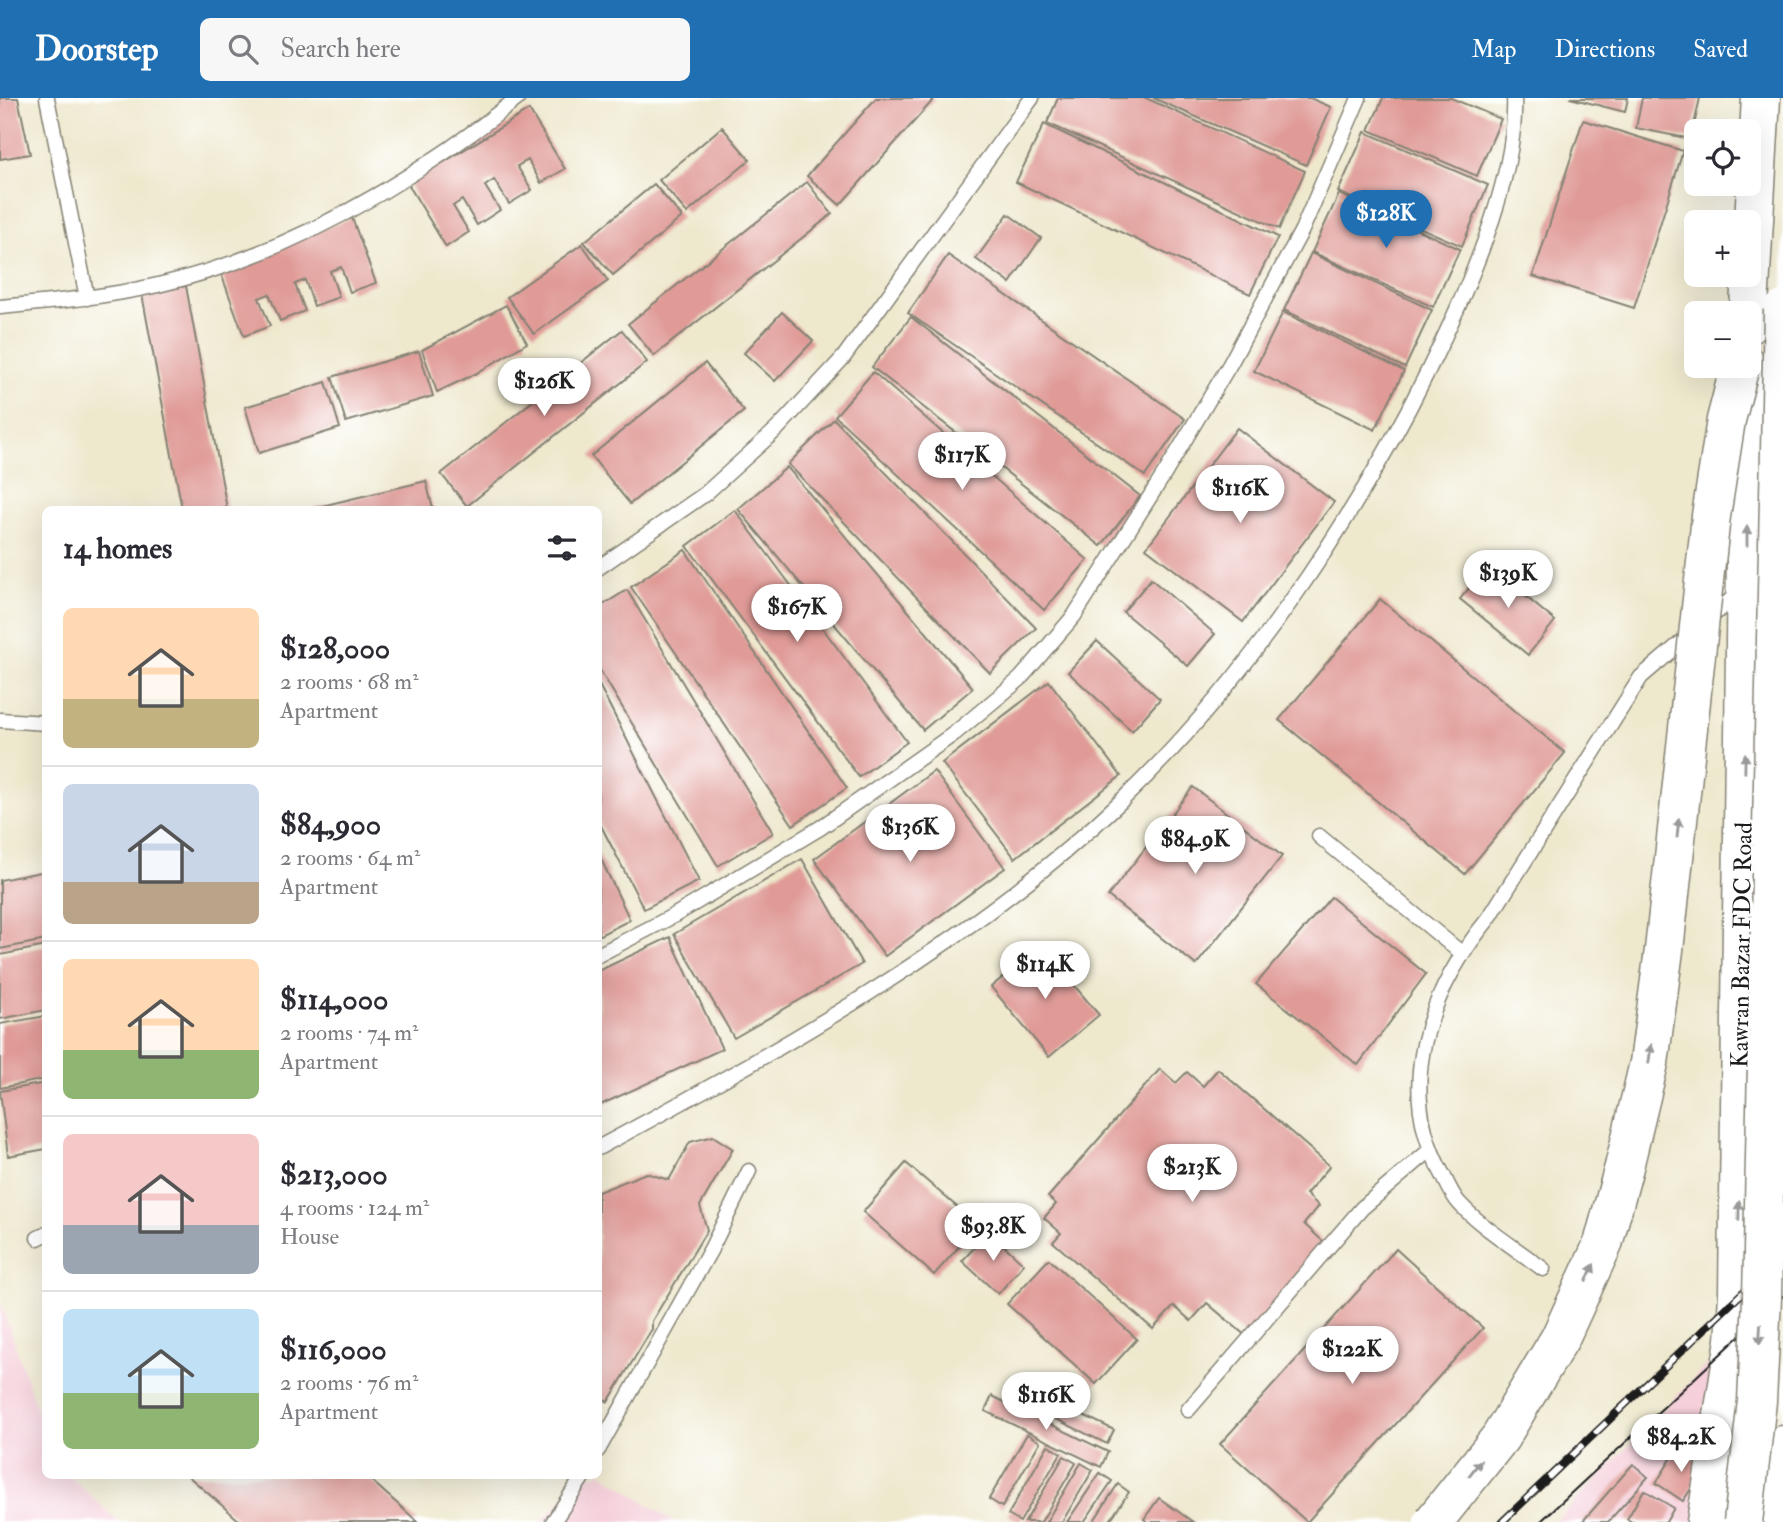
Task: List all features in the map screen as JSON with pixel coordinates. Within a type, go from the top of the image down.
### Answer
[{"type":"main road","points":[[1749,301],[1761,98]]},
{"type":"main road","points":[[1743,1522],[1757,1401],[1762,1298],[1783,310]]},
{"type":"main road","points":[[1433,1522],[1500,1438],[1560,1338],[1603,1244],[1624,1167],[1649,1063],[1666,937],[1712,516],[1726,421],[1737,378]]},
{"type":"main road","name":"Kawran Bazar FDC Road","points":[[1706,1522],[1735,1340],[1738,1296],[1748,378]]},
{"type":"main road","points":[[1775,1522],[1783,1445]]},
{"type":"lane","points":[[47,98],[86,298]]},
{"type":"lane","points":[[0,307],[86,298],[158,285],[228,264],[343,215],[451,148],[518,98]]},
{"type":"lane","points":[[602,565],[705,494],[777,429],[843,358],[1032,98]]},
{"type":"lane","points":[[602,952],[675,915],[820,828],[955,733],[1020,679],[1074,616],[1166,473],[1230,364],[1302,230],[1359,98]]},
{"type":"lane","points":[[602,1146],[775,1051],[891,978],[1010,894],[1118,804],[1189,732],[1259,643],[1329,542],[1398,432],[1463,302],[1506,169],[1514,98]]},
{"type":"lane","points":[[1543,1269],[1458,1202],[1429,1151],[1417,1087],[1427,1027],[1461,952],[1489,918],[1641,677],[1747,586]]},
{"type":"lane","points":[[0,720],[42,723]]},
{"type":"lane","points":[[1319,836],[1461,952]]},
{"type":"lane","points":[[1188,1410],[1362,1208],[1429,1151]]},
{"type":"lane","points":[[602,1443],[711,1249],[749,1171]]},
{"type":"lane","points":[[553,1522],[581,1479]]},
{"type":"shaded area","points":[[0,1300],[42,1425],[42,1479],[72,1479],[119,1522],[0,1522]]},
{"type":"shaded area","points":[[1727,1344],[1694,1522],[1555,1522]]},
{"type":"shaded area","points":[[602,1473],[674,1522],[541,1522],[581,1479],[602,1479]]},
{"type":"building","points":[[0,98],[18,98],[30,154],[0,159]]},
{"type":"building","points":[[876,98],[935,98],[840,205],[807,176]]},
{"type":"building","points":[[1058,98],[1146,98],[1305,171],[1279,229],[1047,123]]},
{"type":"building","points":[[1153,98],[1310,98],[1331,107],[1306,165]]},
{"type":"building","points":[[1383,98],[1451,98],[1501,119],[1477,176],[1369,130]]},
{"type":"building","points":[[1570,98],[1628,98],[1625,112]]},
{"type":"building","points":[[1642,98],[1700,98],[1695,119],[1684,119],[1684,138],[1636,128]]},
{"type":"building","points":[[529,110],[565,169],[541,183],[528,160],[517,166],[532,190],[509,204],[494,180],[485,186],[500,210],[477,225],[462,200],[453,206],[469,232],[446,247],[408,184]]},
{"type":"building","points":[[1583,120],[1683,151],[1634,308],[1533,276]]},
{"type":"building","points":[[1044,124],[1278,237],[1250,294],[1016,182]]},
{"type":"building","points":[[722,127],[750,160],[687,213],[659,180]]},
{"type":"building","points":[[1365,132],[1488,185],[1462,246],[1338,192]]},
{"type":"building","points":[[807,182],[832,214],[654,356],[628,324]]},
{"type":"building","points":[[654,184],[682,217],[613,275],[584,242]]},
{"type":"building","points":[[1339,194],[1460,249],[1433,307],[1312,252]]},
{"type":"building","points":[[1008,214],[1041,238],[1010,283],[976,259]]},
{"type":"building","points":[[352,218],[376,283],[350,292],[341,267],[330,271],[339,297],[314,306],[305,280],[295,284],[305,311],[280,321],[269,294],[259,298],[270,326],[244,336],[219,268]]},
{"type":"building","points":[[582,244],[608,281],[534,334],[507,297]]},
{"type":"building","points":[[1311,253],[1432,310],[1405,368],[1284,310]]},
{"type":"building","points":[[948,255],[1185,419],[1145,476],[908,313]]},
{"type":"building","points":[[186,286],[226,506],[181,506],[142,294]]},
{"type":"building","points":[[506,305],[527,343],[475,374],[437,392],[422,350]]},
{"type":"building","points":[[782,312],[813,341],[775,381],[744,353]]},
{"type":"building","points":[[1283,312],[1404,371],[1375,430],[1254,371]]},
{"type":"building","points":[[911,317],[1140,496],[1101,546],[872,367]]},
{"type":"building","points":[[622,330],[647,362],[467,506],[441,474]]},
{"type":"building","points":[[419,351],[433,396],[346,422],[332,377]]},
{"type":"building","points":[[705,363],[744,411],[630,504],[591,456]]},
{"type":"building","points":[[873,372],[1088,560],[1044,610],[835,416]]},
{"type":"building","points":[[326,382],[340,428],[259,453],[245,407]]},
{"type":"building","points":[[834,419],[1036,628],[990,673],[788,464]]},
{"type":"building","points":[[1237,428],[1334,502],[1243,622],[1146,548]]},
{"type":"building","points":[[787,467],[973,688],[923,730],[738,509]]},
{"type":"building","points":[[426,481],[432,506],[321,506]]},
{"type":"building","points":[[735,510],[907,742],[859,777],[687,546]]},
{"type":"building","points":[[685,550],[847,788],[793,825],[631,587]]},
{"type":"building","points":[[1488,565],[1555,621],[1528,655],[1460,599]]},
{"type":"building","points":[[1151,579],[1215,634],[1188,666],[1123,612]]},
{"type":"building","points":[[627,590],[773,833],[718,866],[602,674],[602,606]]},
{"type":"building","points":[[1380,599],[1565,753],[1465,874],[1279,720]]},
{"type":"building","points":[[1097,641],[1160,699],[1132,731],[1068,672]]},
{"type":"building","points":[[1049,681],[1121,776],[1015,858],[942,763]]},
{"type":"building","points":[[602,691],[699,881],[644,909],[602,828]]},
{"type":"building","points":[[934,771],[1005,868],[885,956],[814,859]]},
{"type":"building","points":[[1193,787],[1282,856],[1196,965],[1108,896]]},
{"type":"building","points":[[802,859],[862,964],[734,1038],[674,934]]},
{"type":"building","points":[[602,861],[630,920],[602,934]]},
{"type":"building","points":[[42,872],[42,941],[0,949],[0,880]]},
{"type":"building","points":[[1331,897],[1426,974],[1358,1065],[1256,984]]},
{"type":"building","points":[[670,937],[722,1049],[602,1104],[602,969]]},
{"type":"building","points":[[1041,946],[1099,1015],[1049,1057],[991,987]]},
{"type":"building","points":[[42,947],[42,1011],[0,1019],[0,955]]},
{"type":"building","points":[[42,1017],[42,1080],[0,1088],[0,1024]]},
{"type":"building","points":[[1160,1069],[1176,1083],[1187,1072],[1203,1086],[1218,1069],[1330,1166],[1306,1194],[1319,1206],[1304,1224],[1326,1244],[1246,1336],[1207,1303],[1191,1321],[1174,1306],[1153,1329],[1053,1242],[1061,1233],[1044,1218],[1056,1204],[1048,1197]]},
{"type":"building","points":[[42,1084],[42,1150],[8,1156],[0,1091]]},
{"type":"building","points":[[713,1136],[733,1149],[700,1206],[707,1230],[652,1321],[652,1329],[608,1402],[602,1397],[602,1190],[646,1173],[669,1180],[690,1142]]},
{"type":"building","points":[[906,1163],[978,1225],[934,1275],[863,1212]]},
{"type":"building","points":[[989,1232],[1024,1264],[998,1294],[962,1261]]},
{"type":"building","points":[[1396,1249],[1483,1328],[1307,1522],[1220,1444]]},
{"type":"building","points":[[1049,1259],[1137,1339],[1096,1384],[1007,1304]]},
{"type":"building","points":[[1020,1384],[1114,1430],[1107,1444],[1013,1398]]},
{"type":"building","points":[[992,1396],[1108,1452],[1101,1467],[985,1411]]},
{"type":"building","points":[[1027,1434],[1040,1442],[1002,1507],[989,1499]]},
{"type":"building","points":[[1048,1445],[1061,1453],[1020,1522],[1008,1515]]},
{"type":"building","points":[[1678,1448],[1706,1466],[1683,1501],[1656,1483]]},
{"type":"building","points":[[1064,1456],[1076,1463],[1041,1522],[1025,1522]]},
{"type":"building","points":[[1081,1463],[1093,1470],[1062,1522],[1046,1522]]},
{"type":"building","points":[[1633,1464],[1648,1477],[1608,1522],[1582,1522]]},
{"type":"building","points":[[1100,1473],[1112,1481],[1084,1522],[1067,1522]]},
{"type":"building","points":[[192,1479],[370,1479],[418,1522],[241,1522]]},
{"type":"building","points":[[1118,1484],[1129,1492],[1109,1522],[1093,1522]]},
{"type":"building","points":[[1644,1490],[1674,1508],[1666,1522],[1632,1522],[1627,1519]]},
{"type":"building","points":[[1159,1498],[1193,1522],[1148,1522],[1144,1519]]},
{"type":"tram line","points":[[1540,1522],[1783,1296]]},
{"type":"railway","points":[[1502,1522],[1783,1254]]}]
